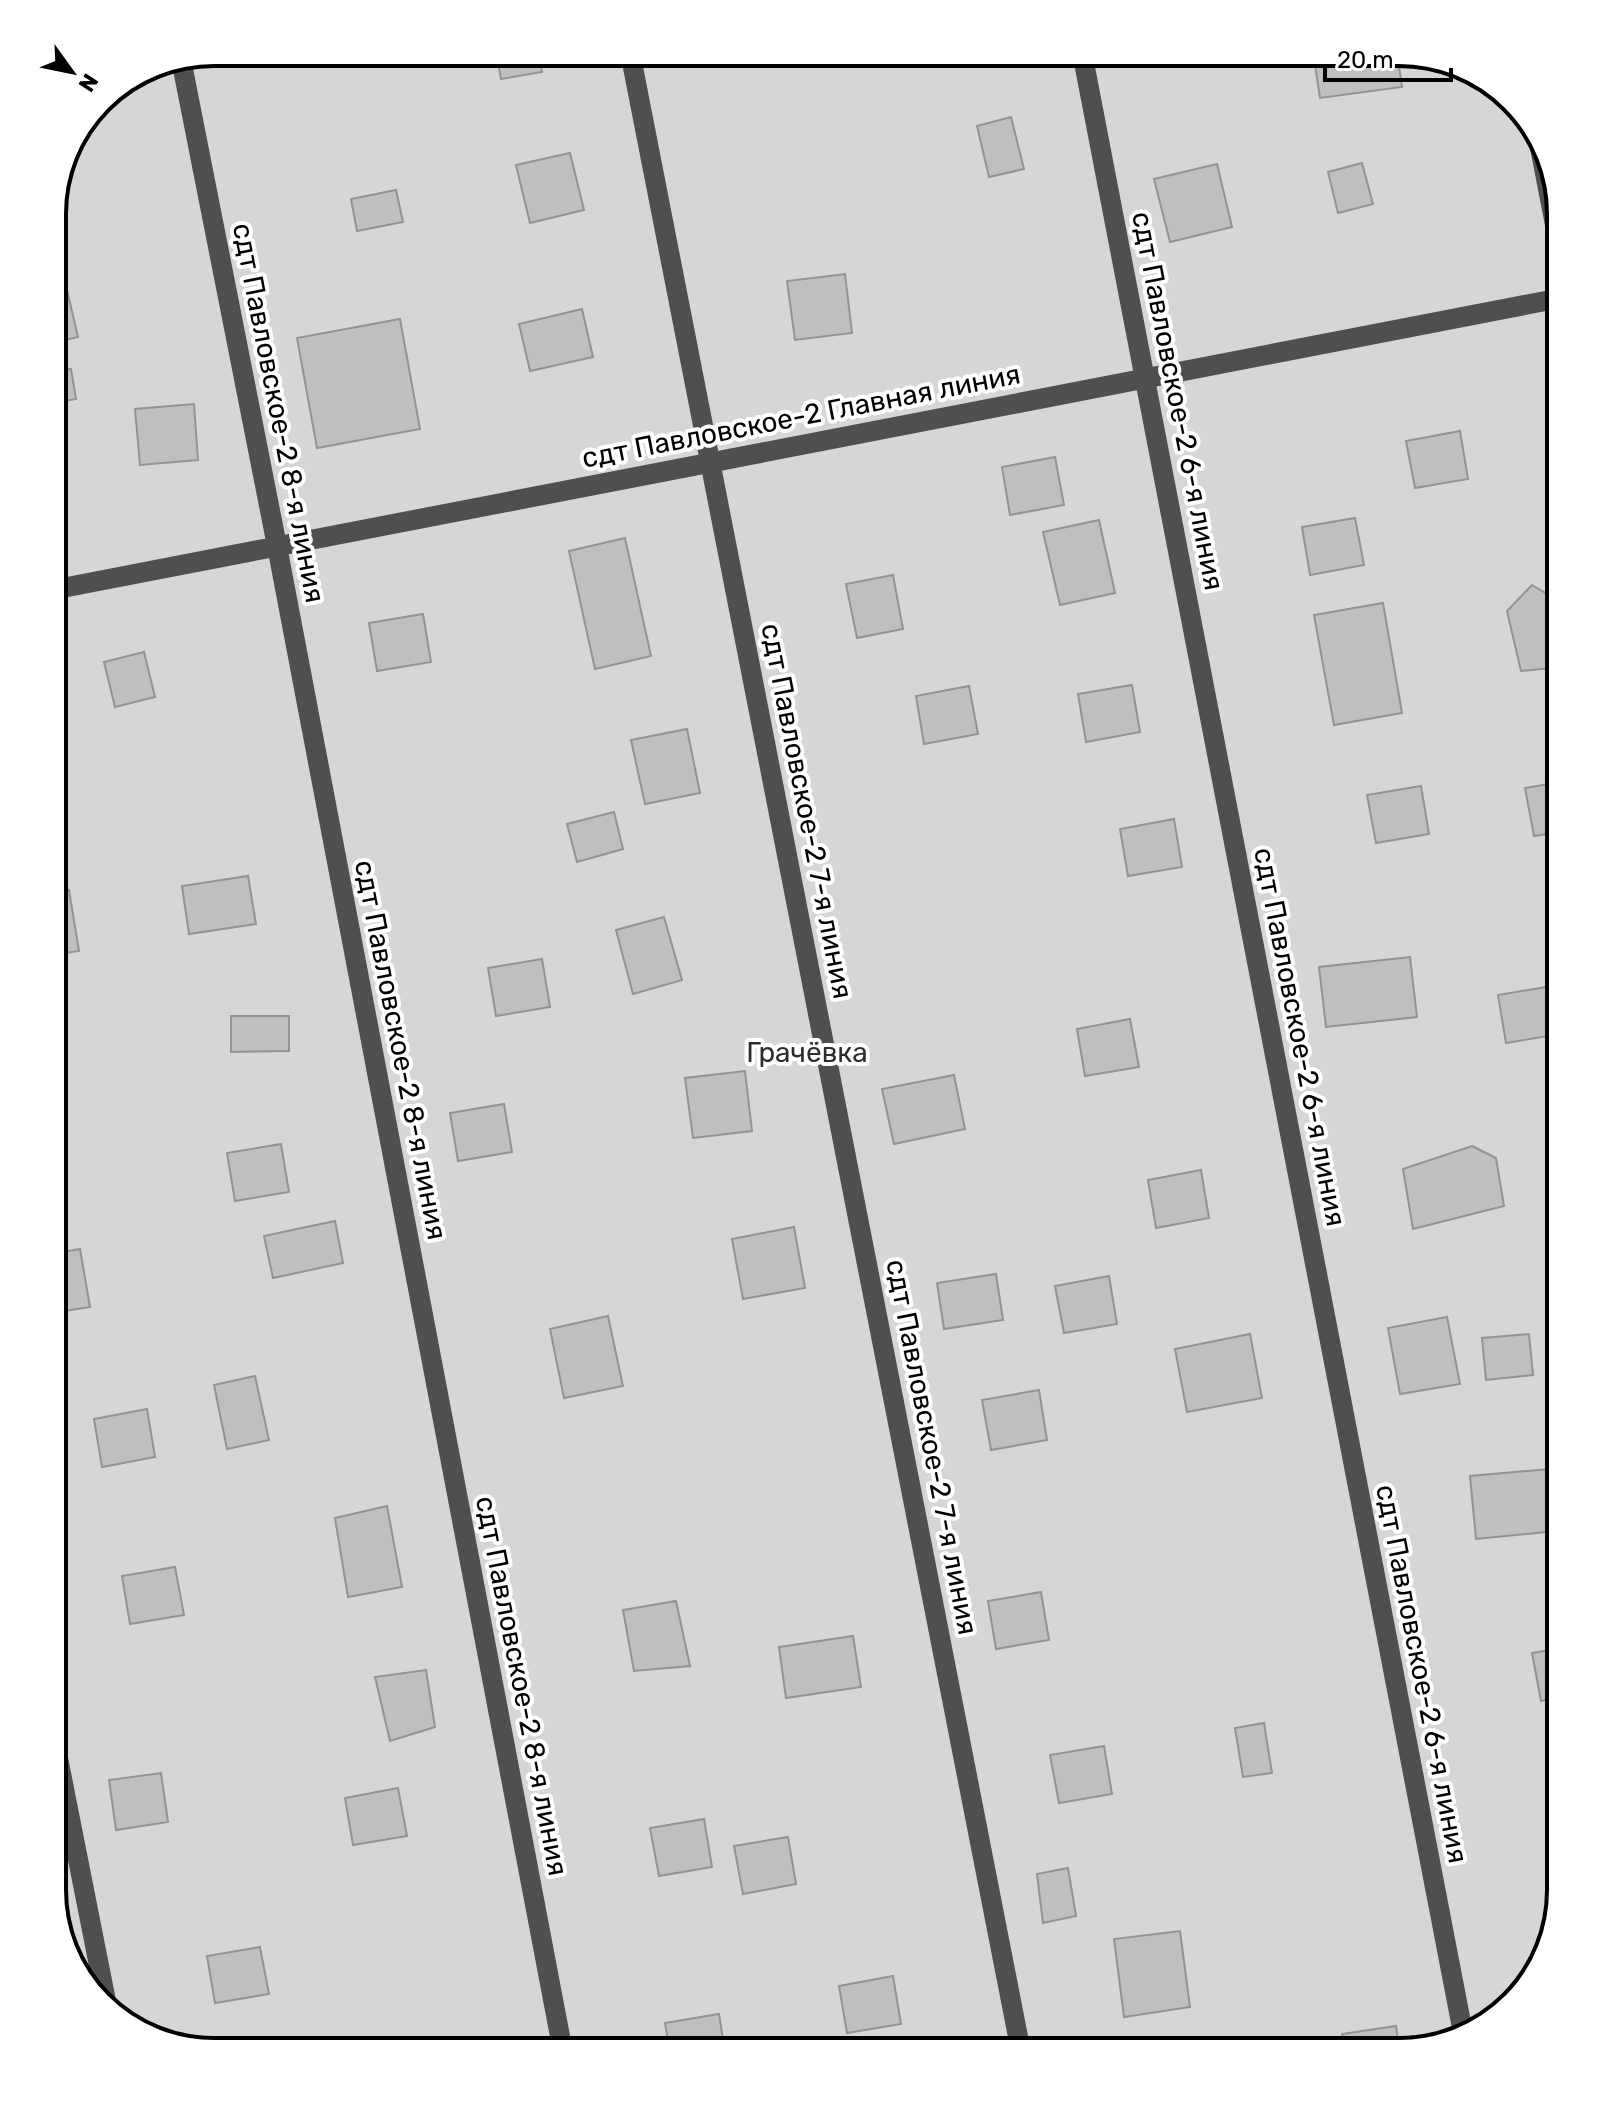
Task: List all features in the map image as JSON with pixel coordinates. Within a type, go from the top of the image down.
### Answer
[{"type":"street","name":"сдт Павловское-2 7-я линия","points":[[633,66],[1018,2038]]},
{"type":"street","name":"сдт Павловское-2 6-я линия","points":[[1085,66],[1461,2024]]},
{"type":"street","name":"сдт Павловское-2 8-я линия","points":[[183,70],[277,546],[560,2038]]},
{"type":"street","name":"сдт Павловское-2 Главная линия","points":[[66,587],[1547,301]]},
{"type":"street","points":[[66,1799],[104,1989]]},
{"type":"green space","name":"Грачёвка","points":[[204,66],[1409,66],[1437,71],[1473,86],[1497,103],[1522,132],[1536,157],[1542,176],[1547,214],[1547,1890],[1544,1919],[1532,1955],[1510,1988],[1481,2013],[1456,2027],[1437,2033],[1399,2038],[214,2038],[176,2033],[149,2023],[116,2001],[91,1972],[77,1947],[71,1928],[66,1890],[66,204],[77,157],[107,112],[112,112],[116,103],[149,81]]},
{"type":"building","points":[[499,66],[541,66],[542,72],[501,79]]},
{"type":"building","points":[[1315,66],[1399,66],[1402,87],[1320,98]]},
{"type":"building","points":[[1011,117],[1024,169],[989,177],[977,126]]},
{"type":"building","points":[[570,153],[584,210],[530,223],[516,165]]},
{"type":"building","points":[[1362,163],[1373,204],[1338,213],[1328,172]]},
{"type":"building","points":[[1217,164],[1232,227],[1170,242],[1154,179]]},
{"type":"building","points":[[396,190],[403,222],[357,231],[351,199]]},
{"type":"building","points":[[845,274],[852,333],[795,340],[787,281]]},
{"type":"building","points":[[66,290],[78,337],[66,340]]},
{"type":"building","points":[[582,309],[593,357],[530,371],[519,324]]},
{"type":"building","points":[[400,319],[420,429],[317,448],[297,338]]},
{"type":"building","points":[[71,369],[76,399],[66,401],[66,370]]},
{"type":"building","points":[[194,404],[198,460],[140,465],[135,409]]},
{"type":"building","points":[[1460,431],[1468,479],[1415,488],[1406,441]]},
{"type":"building","points":[[1055,457],[1064,505],[1010,515],[1002,467]]},
{"type":"building","points":[[1355,518],[1364,565],[1310,575],[1302,527]]},
{"type":"building","points":[[1099,520],[1115,593],[1060,605],[1043,532]]},
{"type":"building","points":[[625,538],[651,656],[595,669],[569,551]]},
{"type":"building","points":[[893,575],[903,629],[857,638],[846,584]]},
{"type":"building","points":[[1532,585],[1547,594],[1547,668],[1521,671],[1507,611]]},
{"type":"building","points":[[1383,603],[1402,713],[1334,725],[1314,615]]},
{"type":"building","points":[[423,614],[431,662],[377,671],[369,623]]},
{"type":"building","points":[[144,652],[155,697],[115,707],[104,662]]},
{"type":"building","points":[[1132,685],[1140,732],[1086,742],[1078,694]]},
{"type":"building","points":[[969,686],[978,734],[924,744],[916,696]]},
{"type":"building","points":[[687,729],[700,793],[645,804],[631,740]]},
{"type":"building","points":[[1547,784],[1547,834],[1534,836],[1525,788]]},
{"type":"building","points":[[1421,786],[1429,834],[1376,843],[1367,795]]},
{"type":"building","points":[[614,812],[623,849],[577,862],[567,824]]},
{"type":"building","points":[[1174,819],[1182,867],[1128,876],[1120,829]]},
{"type":"building","points":[[248,876],[256,924],[189,934],[182,886]]},
{"type":"building","points":[[69,890],[79,951],[66,953],[66,891]]},
{"type":"building","points":[[664,917],[682,980],[633,994],[616,930]]},
{"type":"building","points":[[1410,957],[1417,1017],[1326,1027],[1319,967]]},
{"type":"building","points":[[542,959],[550,1007],[496,1016],[488,968]]},
{"type":"building","points":[[1547,987],[1547,1036],[1506,1043],[1498,995]]},
{"type":"building","points":[[231,1016],[289,1016],[289,1051],[231,1052]]},
{"type":"building","points":[[1130,1019],[1139,1067],[1085,1076],[1077,1029]]},
{"type":"building","points":[[745,1071],[752,1131],[693,1138],[685,1078]]},
{"type":"building","points":[[954,1075],[965,1129],[894,1144],[882,1089]]},
{"type":"building","points":[[504,1104],[512,1152],[458,1161],[450,1113]]},
{"type":"building","points":[[281,1144],[289,1192],[235,1201],[227,1153]]},
{"type":"building","points":[[1472,1146],[1496,1158],[1504,1206],[1413,1229],[1403,1169]]},
{"type":"building","points":[[1201,1170],[1209,1218],[1156,1228],[1148,1180]]},
{"type":"building","points":[[335,1221],[343,1263],[273,1278],[264,1236]]},
{"type":"building","points":[[794,1227],[805,1288],[743,1299],[732,1239]]},
{"type":"building","points":[[80,1249],[90,1307],[66,1311],[66,1252]]},
{"type":"building","points":[[996,1274],[1003,1320],[944,1329],[937,1283]]},
{"type":"building","points":[[1109,1276],[1117,1324],[1064,1333],[1055,1286]]},
{"type":"building","points":[[608,1316],[623,1386],[564,1398],[550,1329]]},
{"type":"building","points":[[1447,1317],[1460,1384],[1400,1394],[1388,1328]]},
{"type":"building","points":[[1250,1334],[1262,1398],[1187,1412],[1175,1349]]},
{"type":"building","points":[[1529,1334],[1533,1375],[1486,1380],[1482,1338]]},
{"type":"building","points":[[255,1376],[269,1440],[227,1449],[214,1385]]},
{"type":"building","points":[[1039,1390],[1047,1440],[991,1450],[982,1400]]},
{"type":"building","points":[[147,1409],[155,1457],[102,1467],[94,1419]]},
{"type":"building","points":[[1547,1469],[1547,1532],[1476,1539],[1470,1476]]},
{"type":"building","points":[[387,1506],[402,1587],[348,1597],[335,1518]]},
{"type":"building","points":[[175,1567],[184,1615],[130,1624],[122,1576]]},
{"type":"building","points":[[1041,1592],[1049,1640],[996,1649],[988,1601]]},
{"type":"building","points":[[676,1601],[690,1666],[634,1671],[623,1610]]},
{"type":"building","points":[[853,1636],[861,1687],[786,1698],[779,1647]]},
{"type":"building","points":[[1547,1650],[1547,1700],[1541,1701],[1532,1653]]},
{"type":"building","points":[[426,1670],[435,1727],[390,1741],[375,1677]]},
{"type":"building","points":[[1264,1723],[1272,1773],[1243,1777],[1235,1728]]},
{"type":"building","points":[[1104,1746],[1112,1794],[1059,1803],[1050,1755]]},
{"type":"building","points":[[161,1773],[168,1822],[116,1830],[109,1780]]},
{"type":"building","points":[[398,1788],[407,1836],[353,1845],[345,1798]]},
{"type":"building","points":[[704,1819],[712,1867],[659,1876],[650,1828]]},
{"type":"building","points":[[788,1837],[796,1884],[743,1894],[734,1846]]},
{"type":"building","points":[[1068,1868],[1076,1916],[1043,1923],[1037,1874]]},
{"type":"building","points":[[1180,1931],[1190,2007],[1124,2017],[1114,1939]]},
{"type":"building","points":[[260,1947],[269,1994],[215,2003],[207,1956]]},
{"type":"building","points":[[893,1976],[901,2024],[847,2033],[839,1986]]},
{"type":"building","points":[[719,2014],[723,2038],[668,2038],[665,2023]]},
{"type":"building","points":[[1396,2026],[1398,2038],[1343,2038],[1342,2034]]}]
